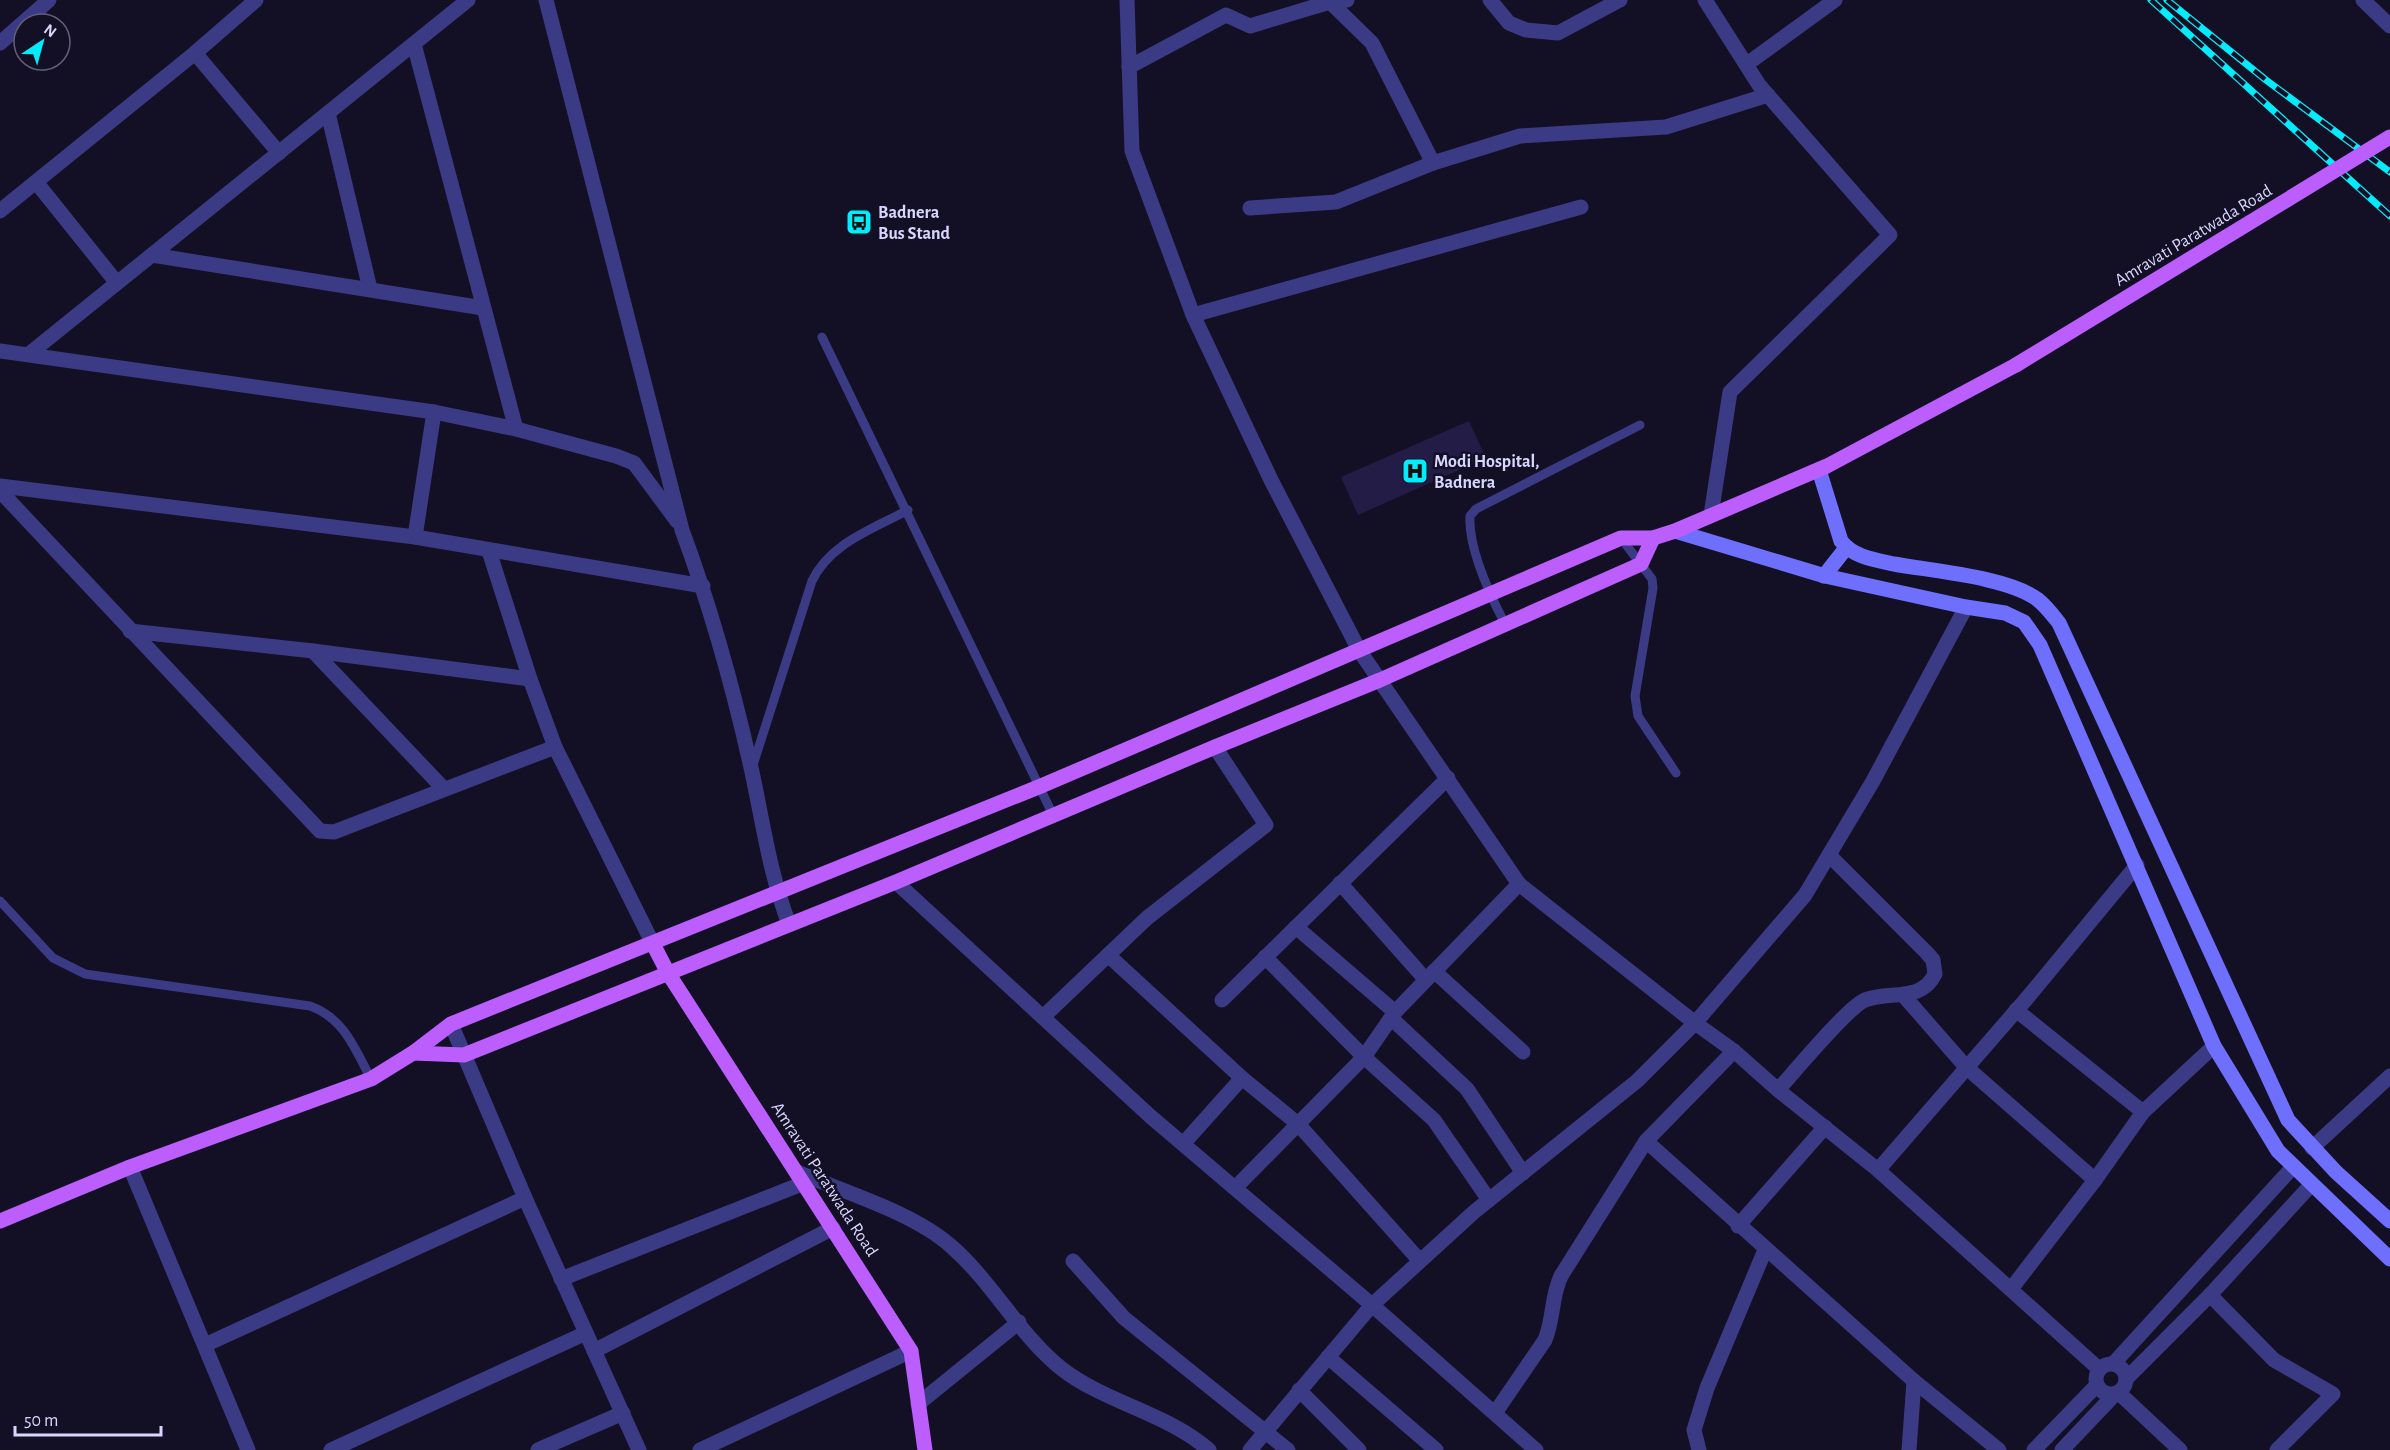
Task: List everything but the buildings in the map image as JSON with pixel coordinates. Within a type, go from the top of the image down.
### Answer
[{"type":"main road","name":"Amravati Paratwada Road","points":[[1621,538],[1653,538],[1676,531],[1819,470],[2016,365],[2390,137]]},
{"type":"main road","points":[[0,1221],[130,1167],[371,1079],[413,1053],[451,1024],[653,944],[776,890],[1041,786],[1621,538]]},
{"type":"main road","points":[[413,1053],[464,1055],[896,882],[1380,680],[1641,564],[1653,538]]},
{"type":"main road","name":"Amravati Paratwada Road","points":[[653,944],[668,974],[912,1352],[925,1450]]},
{"type":"street","points":[[0,43],[49,0]]},
{"type":"street","points":[[0,211],[195,53],[256,0]]},
{"type":"street","points":[[29,354],[468,0]]},
{"type":"street","points":[[546,0],[682,530],[703,586],[751,770],[776,890],[789,924]]},
{"type":"street","points":[[1129,67],[1226,7],[1250,26],[1330,2],[1347,0]]},
{"type":"street","points":[[1490,0],[1509,23],[1526,30],[1558,33],[1620,0]]},
{"type":"street","points":[[1705,0],[1768,95],[1890,235],[1730,392],[1711,515]]},
{"type":"street","points":[[1747,64],[1835,0]]},
{"type":"street","points":[[2363,0],[2390,26]]},
{"type":"street","points":[[1129,1],[1132,151],[1193,315],[1271,480],[1359,650],[1519,884],[1695,1023],[1734,1051],[1778,1090],[1878,1170],[2011,1289],[2106,1366],[2122,1369],[2120,1389]]},
{"type":"street","points":[[1330,2],[1372,43],[1432,163]]},
{"type":"street","points":[[414,44],[516,429]]},
{"type":"street","points":[[195,53],[279,153]]},
{"type":"street","points":[[1250,208],[1336,202],[1432,163],[1520,136],[1666,127],[1768,95]]},
{"type":"street","points":[[328,113],[370,289]]},
{"type":"street","points":[[36,182],[117,283]]},
{"type":"street","points":[[1193,315],[1581,207]]},
{"type":"street","points":[[152,255],[483,308]]},
{"type":"street","points":[[0,351],[434,412],[516,429],[616,456],[634,464],[682,530]]},
{"type":"street","points":[[416,537],[434,412]]},
{"type":"street","points":[[1819,470],[1841,541],[1846,548],[1879,561],[2010,586],[2037,599],[2049,610],[2058,623],[2094,698],[2288,1120],[2312,1148],[2390,1221]]},
{"type":"street","points":[[0,486],[416,537],[703,586]]},
{"type":"street","points":[[0,491],[320,831],[334,832],[555,747]]},
{"type":"street","points":[[1676,531],[1824,576],[1966,607],[2005,613],[2024,622],[2040,645],[2214,1046],[2278,1150],[2311,1185],[2390,1259]]},
{"type":"street","points":[[1824,576],[1846,548]]},
{"type":"street","points":[[489,550],[530,680],[555,747],[653,944]]},
{"type":"street","points":[[1250,1450],[1372,1305],[1489,1200],[1638,1082],[1695,1023],[1805,895],[1874,781],[1966,607]]},
{"type":"street","points":[[130,631],[313,651],[530,680]]},
{"type":"street","points":[[313,651],[444,789]]},
{"type":"street","points":[[1043,1017],[1147,918],[1266,825],[1215,747]]},
{"type":"street","points":[[1222,1000],[1448,778]]},
{"type":"street","points":[[1778,1090],[1863,1001],[1904,996],[1926,986],[1935,974],[1933,960],[1829,855]]},
{"type":"street","points":[[1878,1170],[2137,865]]},
{"type":"street","points":[[896,882],[1183,1144],[1372,1305],[1535,1450]]},
{"type":"street","points":[[1340,884],[1430,975],[1523,1052]]},
{"type":"street","points":[[1235,1188],[1364,1057],[1393,1015],[1519,884]]},
{"type":"street","points":[[1296,927],[1393,1015],[1467,1089],[1523,1173]]},
{"type":"street","points":[[1108,955],[1242,1078],[1298,1124],[1420,1262]]},
{"type":"street","points":[[1265,957],[1364,1057],[1434,1120],[1489,1200]]},
{"type":"street","points":[[1904,996],[1966,1067],[2095,1180]]},
{"type":"street","points":[[2016,1010],[2143,1112]]},
{"type":"street","points":[[451,1024],[525,1198],[639,1450]]},
{"type":"street","points":[[2011,1289],[2095,1180],[2143,1112],[2214,1046]]},
{"type":"street","points":[[1495,1413],[1545,1340],[1550,1329],[1552,1300],[1558,1283],[1646,1141],[1734,1051]]},
{"type":"street","points":[[2312,1148],[2390,1076]]},
{"type":"street","points":[[1183,1144],[1242,1078]]},
{"type":"street","points":[[1738,1226],[1825,1128]]},
{"type":"street","points":[[1646,1141],[1738,1226],[1914,1381],[1999,1450]]},
{"type":"street","points":[[130,1167],[248,1450]]},
{"type":"street","points":[[2120,1389],[2105,1394],[2096,1386],[2095,1378],[2293,1167]]},
{"type":"street","points":[[561,1279],[801,1178],[912,1221],[940,1236],[964,1257],[1054,1363],[1072,1376],[1179,1430],[1209,1450]]},
{"type":"street","points":[[2062,1450],[2311,1185]]},
{"type":"street","points":[[205,1345],[525,1198]]},
{"type":"street","points":[[594,1351],[833,1228]]},
{"type":"street","points":[[1699,1450],[1694,1430],[1707,1388],[1765,1250]]},
{"type":"street","points":[[1073,1261],[1129,1323],[1266,1430],[1288,1450]]},
{"type":"street","points":[[2210,1295],[2274,1360],[2333,1394],[2277,1450]]},
{"type":"street","points":[[918,1404],[1019,1322]]},
{"type":"street","points":[[330,1450],[586,1333]]},
{"type":"street","points":[[700,1450],[912,1352]]},
{"type":"street","points":[[1328,1357],[1436,1450]]},
{"type":"street","points":[[1909,1450],[1914,1381]]},
{"type":"street","points":[[2034,1450],[2096,1386]]},
{"type":"street","points":[[2120,1389],[2180,1450]]},
{"type":"street","points":[[1299,1390],[1359,1450]]},
{"type":"street","points":[[538,1450],[623,1413]]},
{"type":"lane","points":[[822,337],[908,510],[1053,815]]},
{"type":"lane","points":[[1505,624],[1489,594],[1469,528],[1470,516],[1476,509],[1640,425]]},
{"type":"lane","points":[[751,770],[812,580],[819,565],[831,552],[908,510]]},
{"type":"lane","points":[[1621,538],[1652,579],[1653,588],[1635,696],[1638,716],[1676,773]]},
{"type":"lane","points":[[0,901],[53,958],[86,974],[310,1006],[323,1011],[344,1029],[371,1079]]},
{"type":"railway","points":[[2151,0],[2390,216]]},
{"type":"railway","points":[[2167,0],[2266,80],[2390,172]]},
{"type":"place","name":"Badnera Bus Stand","points":[[859,222]]},
{"type":"place","name":"Modi Hospital, Badnera","points":[[1415,471]]}]
